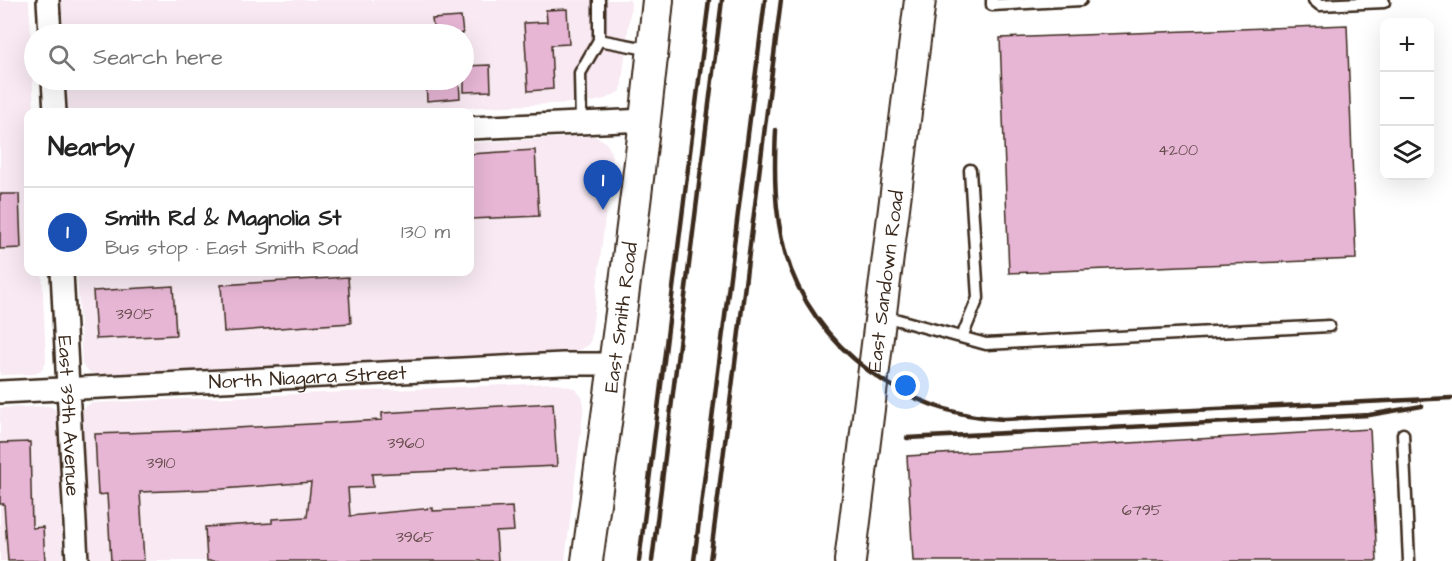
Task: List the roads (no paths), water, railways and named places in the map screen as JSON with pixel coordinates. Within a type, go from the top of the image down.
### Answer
[{"type":"street","points":[[48,0],[49,24]]},
{"type":"street","name":"East Smith Road","points":[[587,561],[615,364],[658,0]]},
{"type":"street","name":"East Sandown Road","points":[[850,561],[920,0]]},
{"type":"street","points":[[53,90],[55,108]]},
{"type":"street","points":[[474,128],[645,120]]},
{"type":"street","name":"East 39th Avenue","points":[[62,276],[77,561]]},
{"type":"street","name":"North Niagara Street","points":[[0,392],[564,364],[615,364]]},
{"type":"lane","points":[[581,123],[580,73],[599,40],[599,0]]},
{"type":"lane","points":[[992,0],[992,5],[1082,0]]},
{"type":"lane","points":[[1314,0],[1320,5],[1384,2]]},
{"type":"lane","points":[[599,40],[653,50]]},
{"type":"lane","points":[[962,337],[978,298],[970,170]]},
{"type":"lane","points":[[881,315],[986,344],[1329,326]]},
{"type":"lane","points":[[1403,434],[1409,561]]},
{"type":"railway","points":[[639,561],[709,0]]},
{"type":"railway","points":[[652,561],[722,0]]},
{"type":"railway","points":[[694,561],[765,0]]},
{"type":"railway","points":[[710,561],[781,0]]},
{"type":"railway","points":[[776,130],[775,176],[779,222],[785,252],[798,287],[817,318],[841,346],[868,370],[899,390],[933,405],[968,415],[1004,419],[1452,398]]},
{"type":"railway","points":[[907,438],[1369,415],[1422,406]]},
{"type":"place","name":"Smith Rd & Magnolia St","points":[[603,210]]}]
